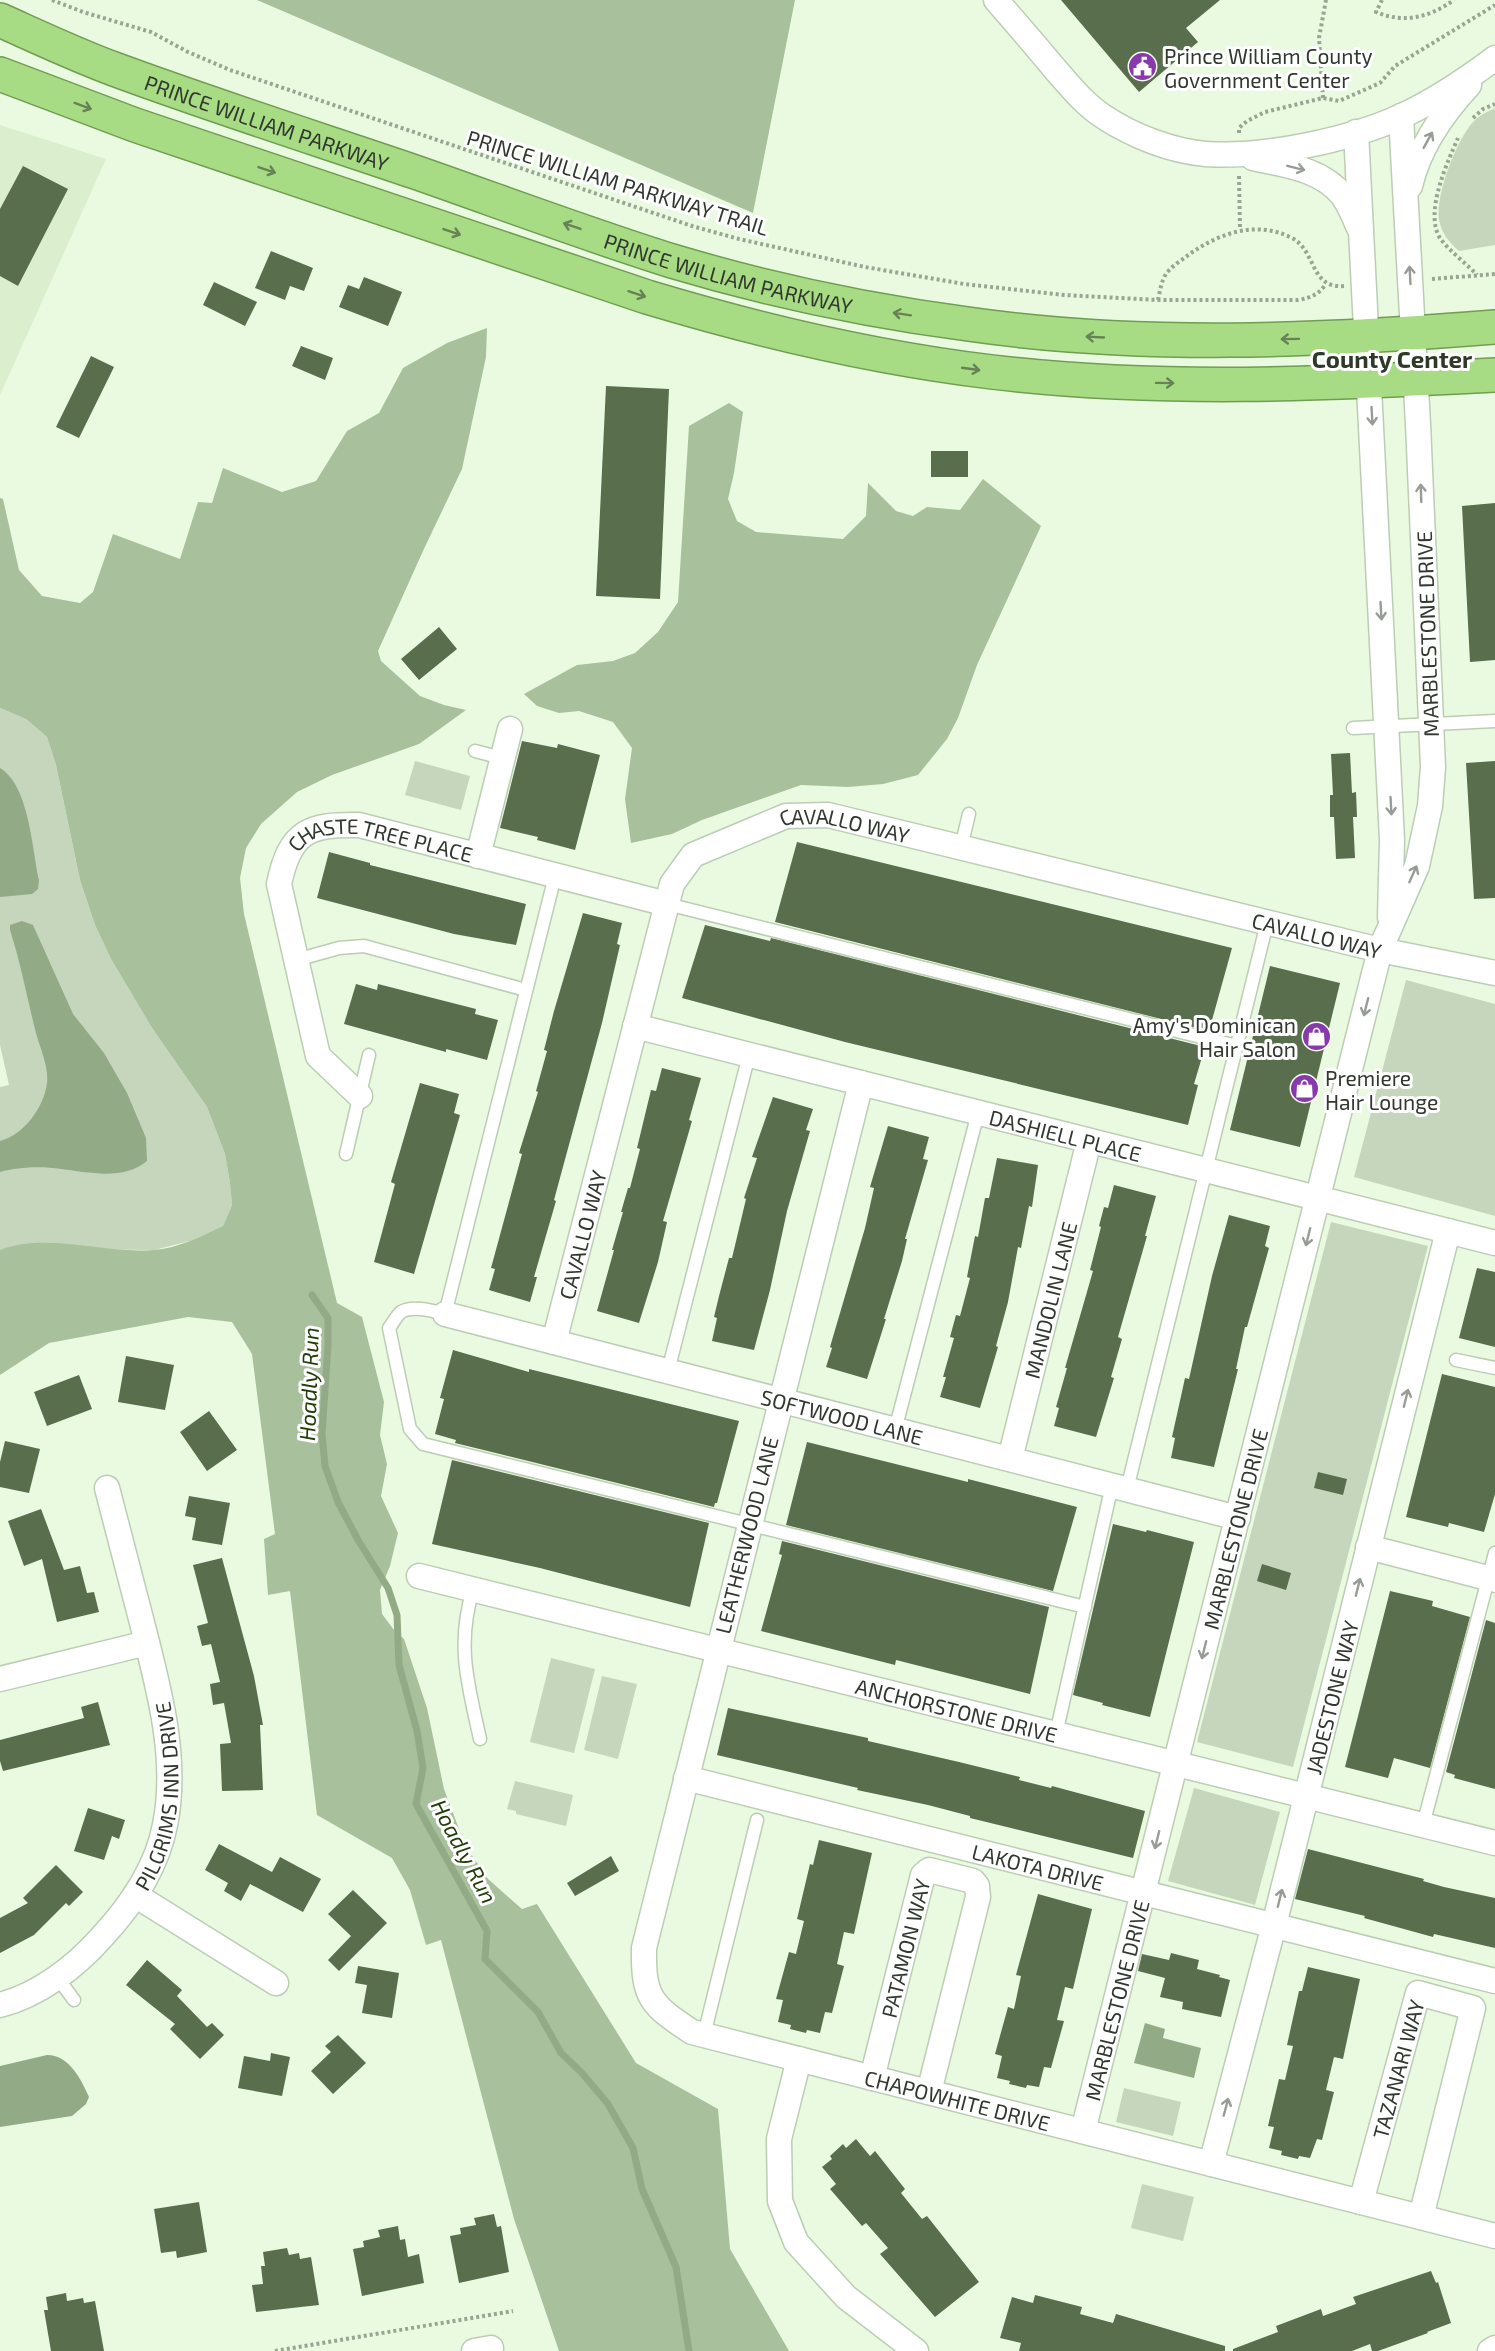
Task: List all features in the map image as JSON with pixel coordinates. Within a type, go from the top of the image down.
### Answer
[{"type":"highway","name":"PRINCE WILLIAM PARKWAY","points":[[0,21],[113,69],[673,261],[791,292],[871,309],[969,325],[1067,335],[1165,340],[1235,341],[1368,337],[1495,327]]},
{"type":"highway","points":[[14,80],[50,42]]},
{"type":"highway","name":"PRINCE WILLIAM PARKWAY","points":[[14,80],[146,129],[647,297],[718,318],[838,347],[934,364],[1055,378],[1148,383],[1239,384],[1370,381],[1495,375]]},
{"type":"street","points":[[996,0],[1084,102],[1104,117],[1135,134],[1162,144],[1204,154],[1239,154],[1290,148],[1356,132],[1401,116],[1441,94],[1493,60]]},
{"type":"street","points":[[1407,215],[1413,171],[1432,133],[1458,97],[1493,60]]},
{"type":"street","points":[[1401,116],[1407,215]]},
{"type":"street","name":"MARBLESTONE DRIVE","points":[[1356,132],[1392,840],[1389,927]]},
{"type":"street","points":[[1239,154],[1306,171],[1325,180],[1343,197],[1362,232]]},
{"type":"street","name":"MARBLESTONE DRIVE","points":[[1083,2131],[1380,951],[1417,866],[1430,806],[1433,767],[1407,215]]},
{"type":"street","points":[[478,856],[510,729]]},
{"type":"street","name":"CAVALLO WAY","points":[[554,1342],[672,884],[693,855],[786,816],[828,814],[1380,951],[1495,973]]},
{"type":"street","name":"CHASTE TREE PLACE","points":[[360,1096],[318,1056],[279,884],[284,862],[297,841],[308,830],[328,825],[359,825],[667,904]]},
{"type":"street","name":"DASHIELL PLACE","points":[[635,1026],[1495,1243]]},
{"type":"street","name":"LEATHERWOOD LANE","points":[[686,1778],[861,1083]]},
{"type":"street","name":"MANDOLIN LANE","points":[[1010,1459],[1089,1141]]},
{"type":"street","name":"JADESTONE WAY","points":[[1211,2164],[1274,1925],[1448,1231]]},
{"type":"street","name":"SOFTWOOD LANE","points":[[445,1314],[1238,1518]]},
{"type":"street","name":"PILGRIMS INN DRIVE","points":[[0,2005],[23,1996],[57,1977],[97,1943],[123,1914],[135,1895],[165,1827],[169,1794],[168,1747],[147,1643],[107,1488]]},
{"type":"street","points":[[1368,1547],[1492,1579]]},
{"type":"street","name":"ANCHORSTONE DRIVE","points":[[419,1576],[1495,1843]]},
{"type":"street","points":[[0,1679],[147,1643]]},
{"type":"street","name":"LAKOTA DRIVE","points":[[686,1778],[1495,1981]]},
{"type":"street","name":"CHAPOWHITE DRIVE","points":[[686,1778],[644,1948],[643,1970],[647,1994],[664,2014],[692,2032],[1495,2236]]},
{"type":"street","name":"PATAMON WAY","points":[[872,2078],[923,1875],[929,1870],[973,1881],[977,1886],[978,1897],[930,2092]]},
{"type":"street","points":[[135,1895],[276,1983]]},
{"type":"street","name":"TAZANARI WAY","points":[[1361,2202],[1418,1993],[1473,2008],[1421,2217]]},
{"type":"street","points":[[799,2059],[779,2139],[780,2201],[796,2242],[846,2297],[916,2351]]},
{"type":"street","points":[[1490,2351],[1495,2348]]},
{"type":"lane","points":[[1353,728],[1495,721]]},
{"type":"lane","points":[[475,751],[502,758]]},
{"type":"lane","points":[[961,847],[969,813]]},
{"type":"lane","points":[[555,876],[445,1314],[427,1310],[409,1310],[400,1313],[389,1328],[410,1429],[423,1444],[1085,1607]]},
{"type":"lane","points":[[667,904],[1237,1046]]},
{"type":"lane","points":[[1056,1734],[1085,1607],[1206,1170],[1267,923]]},
{"type":"lane","points":[[297,960],[339,948],[364,946],[526,990]]},
{"type":"lane","points":[[346,1154],[369,1055]]},
{"type":"lane","points":[[668,1371],[749,1055]]},
{"type":"lane","points":[[895,1430],[978,1113]]},
{"type":"lane","points":[[1456,1360],[1495,1368]]},
{"type":"lane","points":[[1423,1825],[1492,1579],[1495,1553]]},
{"type":"lane","points":[[472,1589],[465,1622],[464,1659],[480,1740]]},
{"type":"lane","points":[[704,2035],[757,1820]]},
{"type":"lane","points":[[57,1977],[74,2000]]},
{"type":"path","name":"PRINCE WILLIAM PARKWAY TRAIL","points":[[52,0],[83,12],[151,32],[198,57],[230,70],[612,199],[720,233],[865,267],[964,284],[1064,295],[1158,300],[1298,300],[1312,297],[1326,284]]},
{"type":"path","points":[[1323,98],[1318,38],[1326,0]]},
{"type":"path","points":[[1382,0],[1376,12],[1395,18],[1410,19],[1432,14],[1454,0]]},
{"type":"path","points":[[1240,230],[1239,129],[1247,121],[1265,112],[1323,98],[1340,101],[1380,83],[1395,66],[1495,4]]},
{"type":"path","points":[[1468,124],[1484,109],[1495,104]]},
{"type":"path","points":[[1463,131],[1446,165],[1436,201],[1434,219],[1441,240],[1477,275]]},
{"type":"path","points":[[1158,300],[1164,278],[1179,262],[1205,243],[1240,230],[1259,230],[1290,237],[1304,249],[1319,278],[1335,287]]},
{"type":"path","points":[[1444,278],[1495,274]]},
{"type":"path","points":[[275,2351],[513,2311]]},
{"type":"shaded area","points":[[257,0],[795,0],[753,213]]},
{"type":"shaded area","points":[[1495,108],[1495,245],[1459,251],[1442,229],[1439,220],[1440,197],[1461,139],[1477,118]]},
{"type":"shaded area","points":[[0,125],[106,159],[0,395]]},
{"type":"shaded area","points":[[487,328],[486,357],[462,469],[378,651],[381,661],[420,696],[466,710],[419,744],[332,775],[297,792],[261,824],[246,848],[240,878],[244,914],[337,1303],[362,1317],[384,1402],[380,1435],[387,1464],[381,1496],[398,1533],[390,1566],[380,1590],[382,1614],[404,1639],[427,1708],[444,1789],[465,1845],[488,1879],[522,1909],[537,1904],[636,2063],[718,2109],[730,2249],[789,2351],[559,2351],[514,2219],[441,1940],[426,1945],[410,1890],[392,1858],[317,1815],[290,1591],[268,1595],[264,1539],[275,1534],[252,1354],[232,1322],[188,1317],[49,1343],[0,1375],[0,1250],[37,1243],[134,1250],[162,1249],[189,1241],[223,1226],[232,1205],[225,1154],[207,1107],[152,1028],[111,959],[95,925],[80,880],[56,765],[47,737],[26,719],[0,708],[0,498],[3,499],[19,570],[42,596],[80,603],[93,592],[113,534],[180,559],[198,502],[212,503],[223,468],[282,492],[316,481],[347,431],[379,413],[403,368],[447,343]]},
{"type":"shaded area","points":[[729,403],[743,412],[728,499],[737,521],[756,532],[843,539],[866,516],[868,483],[896,511],[913,516],[927,507],[960,510],[983,479],[1041,526],[977,665],[958,718],[947,739],[918,775],[883,784],[848,787],[801,785],[702,820],[672,834],[631,843],[625,799],[632,748],[613,722],[579,711],[559,713],[537,706],[524,694],[577,665],[613,661],[635,653],[658,632],[678,602],[689,426]]},
{"type":"shaded area","points":[[0,708],[26,719],[47,737],[56,765],[80,880],[95,925],[111,959],[152,1028],[207,1107],[225,1154],[232,1205],[223,1226],[190,1241],[154,1250],[7,1248],[0,1250],[0,1087],[9,1085],[0,1045]]},
{"type":"shaded area","points":[[415,761],[470,776],[461,810],[405,795]]},
{"type":"shaded area","points":[[0,768],[10,776],[17,788],[28,818],[39,880],[38,889],[32,894],[0,897]]},
{"type":"shaded area","points":[[22,921],[33,925],[73,1014],[104,1053],[127,1093],[146,1138],[147,1161],[138,1167],[128,1171],[105,1174],[38,1167],[0,1172],[0,1141],[17,1133],[31,1119],[42,1101],[47,1083],[45,1064],[10,930],[10,925]]},
{"type":"shaded area","points":[[1406,980],[1495,1004],[1495,1216],[1354,1177]]},
{"type":"shaded area","points":[[1331,1222],[1428,1246],[1293,1767],[1197,1742]]},
{"type":"shaded area","points":[[551,1658],[595,1669],[574,1753],[530,1742]]},
{"type":"shaded area","points":[[602,1676],[637,1684],[618,1759],[584,1750]]},
{"type":"shaded area","points":[[515,1781],[573,1795],[566,1826],[516,1814],[516,1811],[507,1809]]},
{"type":"shaded area","points":[[1194,1788],[1280,1812],[1255,1905],[1168,1881]]},
{"type":"shaded area","points":[[1145,2023],[1165,2029],[1163,2038],[1201,2048],[1194,2078],[1134,2063]]},
{"type":"shaded area","points":[[47,2055],[62,2059],[73,2069],[89,2097],[86,2104],[72,2116],[0,2127],[0,2066]]},
{"type":"shaded area","points":[[1124,2088],[1181,2102],[1173,2136],[1116,2122]]},
{"type":"shaded area","points":[[1142,2184],[1194,2197],[1183,2241],[1131,2228]]},
{"type":"building","name":"Prince William County Government Center","points":[[1061,0],[1220,0],[1186,28],[1198,42],[1139,92]]},
{"type":"building","points":[[23,166],[68,189],[18,286],[0,276],[0,209]]},
{"type":"building","points":[[271,251],[313,268],[304,291],[290,286],[285,300],[255,288]]},
{"type":"building","points":[[364,277],[402,292],[388,326],[339,307],[348,285],[359,289]]},
{"type":"building","points":[[214,282],[257,302],[245,326],[203,305]]},
{"type":"building","points":[[301,346],[333,358],[325,380],[292,366]]},
{"type":"building","points":[[91,356],[114,367],[79,438],[56,427]]},
{"type":"building","points":[[606,386],[669,389],[660,599],[596,596]]},
{"type":"building","points":[[931,451],[968,451],[968,477],[931,477]]},
{"type":"building","points":[[1495,503],[1495,660],[1470,662],[1462,506]]},
{"type":"building","points":[[439,627],[457,649],[419,680],[401,659]]},
{"type":"building","points":[[522,741],[557,748],[558,744],[600,755],[575,850],[537,840],[538,837],[500,828]]},
{"type":"building","points":[[1350,753],[1352,793],[1356,792],[1357,817],[1353,817],[1355,858],[1336,859],[1334,817],[1330,817],[1330,795],[1333,795],[1331,754]]},
{"type":"building","points":[[1495,761],[1495,898],[1474,899],[1466,763]]},
{"type":"building","points":[[797,842],[1232,948],[1209,1031],[775,922]]},
{"type":"building","points":[[329,852],[370,863],[370,865],[526,904],[516,945],[454,934],[317,898]]},
{"type":"building","points":[[583,913],[622,923],[617,944],[620,945],[602,1023],[554,1200],[556,1201],[534,1277],[537,1277],[530,1302],[489,1290],[495,1269],[491,1268],[522,1154],[519,1153],[538,1092],[536,1091],[547,1051],[544,1050],[554,1011]]},
{"type":"building","points":[[705,925],[770,941],[771,938],[1205,1047],[1194,1084],[1198,1085],[1188,1125],[845,1042],[682,998]]},
{"type":"building","points":[[1270,966],[1340,983],[1300,1147],[1230,1130]]},
{"type":"building","points":[[356,984],[377,990],[378,984],[476,1009],[475,1014],[498,1020],[487,1060],[446,1049],[446,1052],[344,1024]]},
{"type":"building","points":[[662,1068],[701,1078],[689,1120],[692,1121],[663,1221],[667,1222],[658,1262],[639,1323],[597,1311],[614,1250],[612,1250],[623,1212],[621,1212],[640,1149],[637,1148],[651,1090],[656,1091]]},
{"type":"building","points":[[420,1083],[459,1094],[454,1113],[460,1115],[414,1274],[374,1262],[395,1184],[391,1182]]},
{"type":"building","points":[[773,1097],[813,1109],[806,1130],[810,1131],[787,1211],[754,1350],[712,1341],[719,1296],[729,1258],[732,1258],[746,1199],[744,1198],[757,1158],[752,1157]]},
{"type":"building","points":[[888,1126],[929,1137],[923,1159],[928,1160],[905,1239],[907,1239],[902,1261],[884,1319],[886,1319],[867,1379],[826,1367],[865,1228],[874,1188],[870,1187]]},
{"type":"building","points":[[997,1158],[1038,1165],[1032,1207],[1029,1206],[1021,1248],[1018,1247],[1008,1302],[996,1346],[998,1347],[980,1408],[940,1397],[954,1338],[950,1337],[956,1315],[960,1316],[970,1278],[967,1277],[975,1236],[978,1237],[985,1198],[989,1198]]},
{"type":"building","points":[[1114,1185],[1156,1196],[1118,1337],[1122,1339],[1111,1377],[1114,1378],[1096,1437],[1054,1426],[1059,1408],[1056,1407],[1067,1368],[1065,1368],[1093,1271],[1090,1270],[1101,1227],[1099,1226],[1104,1207],[1108,1208]]},
{"type":"building","points":[[1229,1215],[1270,1226],[1265,1246],[1269,1248],[1247,1327],[1245,1327],[1236,1369],[1238,1369],[1214,1467],[1171,1458],[1175,1438],[1172,1437],[1185,1378],[1189,1379],[1212,1276]]},
{"type":"building","points":[[1477,1268],[1495,1272],[1495,1347],[1459,1338]]},
{"type":"building","points":[[453,1350],[529,1372],[529,1369],[739,1421],[717,1503],[714,1507],[455,1443],[456,1440],[435,1434],[444,1399],[440,1398]]},
{"type":"building","points":[[126,1356],[174,1365],[165,1410],[118,1402]]},
{"type":"building","points":[[1442,1374],[1495,1387],[1495,1494],[1484,1532],[1449,1523],[1448,1527],[1406,1517]]},
{"type":"building","points":[[79,1375],[92,1409],[47,1426],[34,1392]]},
{"type":"building","points":[[209,1411],[237,1450],[207,1471],[180,1432]]},
{"type":"building","points":[[5,1441],[40,1449],[29,1493],[0,1487],[0,1462]]},
{"type":"building","points":[[807,1442],[1077,1507],[1053,1591],[786,1525]]},
{"type":"building","points":[[452,1460],[709,1523],[690,1607],[540,1568],[432,1544]]},
{"type":"building","points":[[1318,1472],[1347,1479],[1343,1495],[1314,1488]]},
{"type":"building","points":[[189,1496],[230,1503],[222,1545],[192,1540],[196,1518],[185,1516]]},
{"type":"building","points":[[41,1509],[64,1570],[80,1566],[87,1593],[94,1592],[99,1612],[57,1622],[42,1559],[24,1566],[8,1521]]},
{"type":"building","points":[[1113,1524],[1194,1542],[1150,1717],[1073,1695]]},
{"type":"building","points":[[782,1541],[1049,1607],[1030,1694],[896,1660],[895,1665],[761,1631],[782,1555],[779,1554]]},
{"type":"building","points":[[222,1558],[254,1676],[263,1725],[260,1725],[263,1790],[222,1791],[220,1744],[231,1743],[224,1703],[213,1705],[210,1684],[220,1682],[211,1644],[202,1646],[197,1626],[208,1623],[193,1565]]},
{"type":"building","points":[[1262,1564],[1291,1573],[1286,1590],[1257,1581]]},
{"type":"building","points":[[1390,1591],[1433,1601],[1432,1606],[1470,1617],[1430,1768],[1394,1758],[1388,1778],[1345,1767]]},
{"type":"building","points":[[1486,1620],[1495,1623],[1495,1789],[1454,1778],[1455,1775],[1446,1772]]},
{"type":"building","points":[[98,1702],[110,1745],[3,1771],[0,1761],[0,1740],[84,1718],[81,1707]]},
{"type":"building","points":[[728,1708],[868,1738],[868,1741],[1020,1777],[1019,1780],[1051,1788],[1052,1786],[1145,1811],[1133,1858],[970,1818],[970,1816],[928,1805],[717,1755]]},
{"type":"building","points":[[88,1808],[125,1820],[119,1839],[112,1836],[104,1860],[74,1851]]},
{"type":"building","points":[[819,1840],[872,1853],[854,1934],[844,1932],[837,1964],[844,1966],[832,2013],[825,2012],[820,2033],[807,2030],[806,2033],[790,2029],[791,2025],[778,2022],[783,2000],[776,1999],[789,1952],[796,1954],[804,1921],[797,1919],[810,1864],[813,1865]]},
{"type":"building","points":[[219,1844],[272,1872],[280,1857],[321,1879],[303,1912],[250,1884],[241,1901],[224,1891],[228,1883],[205,1870]]},
{"type":"building","points":[[1308,1849],[1424,1879],[1423,1881],[1444,1887],[1495,1898],[1495,1948],[1434,1934],[1433,1937],[1364,1918],[1365,1916],[1295,1899]]},
{"type":"building","points":[[611,1856],[619,1871],[575,1896],[567,1883]]},
{"type":"building","points":[[56,1865],[83,1892],[69,1906],[66,1903],[34,1935],[0,1953],[0,1918],[28,1903],[23,1898]]},
{"type":"building","points":[[353,1890],[387,1923],[339,1971],[328,1960],[351,1936],[328,1914]]},
{"type":"building","points":[[1038,1894],[1092,1909],[1073,1989],[1065,1987],[1057,2020],[1064,2021],[1051,2068],[1044,2067],[1039,2087],[1027,2085],[1026,2088],[997,2078],[1002,2056],[995,2054],[1008,2007],[1014,2009],[1021,1976],[1016,1975]]},
{"type":"building","points":[[1171,1953],[1199,1960],[1197,1969],[1230,1980],[1221,2017],[1182,2009],[1183,2002],[1160,1997],[1165,1978],[1138,1971],[1142,1954],[1169,1960]]},
{"type":"building","points":[[147,1960],[182,1990],[177,1996],[207,2027],[212,2023],[224,2035],[200,2059],[170,2029],[175,2024],[126,1985]]},
{"type":"building","points":[[358,1966],[399,1973],[392,2018],[362,2013],[367,1985],[355,1983]]},
{"type":"building","points":[[1308,1967],[1360,1979],[1343,2059],[1334,2057],[1326,2090],[1334,2092],[1322,2140],[1317,2139],[1310,2158],[1299,2156],[1298,2159],[1281,2155],[1282,2151],[1269,2148],[1274,2127],[1268,2126],[1279,2079],[1285,2080],[1293,2046],[1287,2045],[1299,1991],[1302,1991]]},
{"type":"building","points":[[338,2035],[366,2063],[333,2094],[311,2071],[331,2052],[325,2046]]},
{"type":"building","points":[[271,2053],[290,2057],[282,2096],[238,2088],[244,2056],[270,2061]]},
{"type":"building","points":[[856,2139],[870,2156],[875,2151],[905,2189],[901,2193],[922,2219],[927,2216],[979,2282],[935,2317],[880,2254],[888,2248],[866,2223],[862,2226],[830,2189],[836,2184],[822,2167],[832,2159],[830,2156],[843,2144],[846,2148]]},
{"type":"building","points":[[199,2202],[207,2252],[177,2258],[176,2251],[161,2253],[154,2209]]},
{"type":"building","points":[[494,2214],[497,2227],[501,2226],[509,2272],[459,2283],[450,2236],[461,2234],[460,2228],[476,2225],[474,2218]]},
{"type":"building","points":[[398,2226],[400,2240],[405,2239],[408,2257],[419,2254],[424,2283],[362,2296],[353,2249],[364,2247],[363,2241],[380,2237],[378,2230]]},
{"type":"building","points":[[287,2248],[289,2255],[299,2253],[300,2259],[311,2257],[319,2305],[256,2312],[252,2285],[263,2284],[261,2266],[265,2266],[263,2252]]},
{"type":"building","points":[[1431,2271],[1436,2283],[1438,2282],[1451,2323],[1428,2333],[1378,2351],[1372,2351],[1370,2344],[1352,2351],[1233,2351],[1233,2349],[1278,2332],[1276,2326],[1321,2309],[1323,2316],[1356,2304],[1353,2297]]},
{"type":"building","points":[[66,2293],[67,2301],[83,2298],[84,2303],[95,2301],[104,2351],[51,2351],[44,2310],[48,2310],[46,2297]]},
{"type":"building","points":[[1035,2295],[1082,2307],[1080,2314],[1113,2323],[1116,2314],[1225,2346],[1225,2351],[1019,2351],[1021,2343],[1000,2338],[1012,2297],[1033,2303]]},
{"type":"waterway","name":"Hoadly Run","points":[[312,1295],[328,1318],[322,1434],[325,1466],[338,1502],[358,1540],[388,1588],[397,1615],[399,1665],[417,1731],[423,1768],[416,1804],[487,1931],[485,1959],[538,2012],[561,2053],[582,2073],[608,2104],[633,2148],[642,2189],[676,2267],[689,2351]]},
{"type":"place","name":"Prince William County Government Center","points":[[1143,67]]},
{"type":"place","name":"Amy's Dominican Hair Salon","points":[[1317,1036]]},
{"type":"place","name":"Premiere Hair Lounge","points":[[1304,1089]]},
{"type":"district","name":"County Center","points":[[1392,358]]}]
